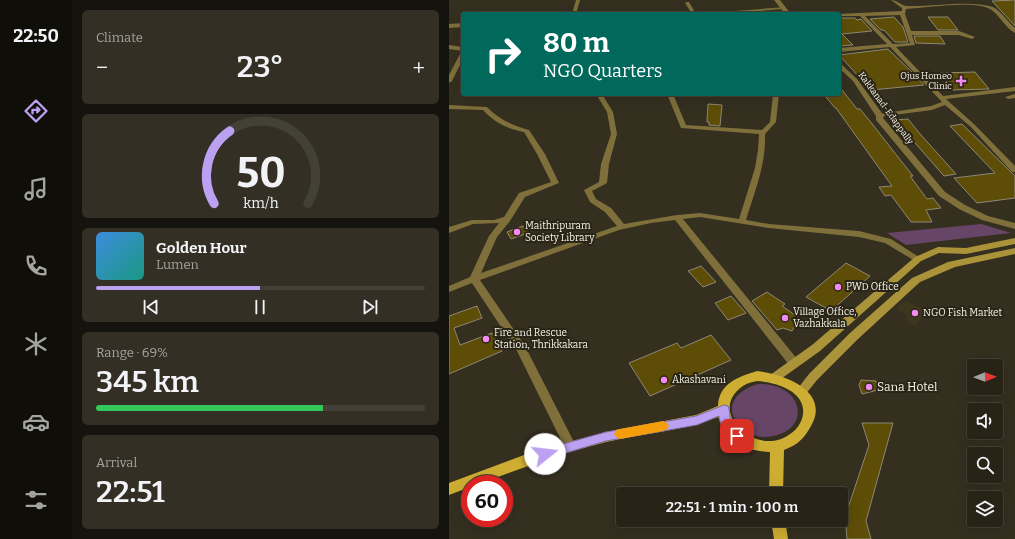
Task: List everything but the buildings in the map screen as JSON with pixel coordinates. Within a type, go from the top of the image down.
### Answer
[{"type":"main road","points":[[774,378],[816,348],[861,310],[917,259],[938,250],[966,251],[1015,241]]},
{"type":"main road","points":[[801,392],[813,377],[854,336],[916,280],[952,264],[1015,251]]},
{"type":"main road","points":[[757,376],[774,378],[790,384],[801,392],[805,397],[810,410],[809,420],[799,435],[787,444],[768,447],[754,445],[737,436],[730,430],[725,419],[724,409],[726,396],[741,380],[757,376]]},
{"type":"main road","points":[[449,489],[532,458],[570,446],[606,436],[697,420],[724,409]]},
{"type":"main road","points":[[776,487],[777,446]]},
{"type":"main road","points":[[779,527],[781,539]]},
{"type":"street","points":[[575,12],[578,0]]},
{"type":"street","points":[[777,0],[786,12]]},
{"type":"street","points":[[841,50],[913,44],[903,11],[893,0]]},
{"type":"street","points":[[978,0],[998,13],[1007,26],[1015,31]]},
{"type":"street","points":[[687,3],[693,12]]},
{"type":"street","points":[[841,15],[862,15],[984,5]]},
{"type":"street","points":[[733,12],[783,8]]},
{"type":"street","points":[[862,15],[944,100],[973,126],[1015,170]]},
{"type":"street","points":[[449,26],[461,26]]},
{"type":"street","points":[[909,33],[959,33],[972,37]]},
{"type":"street","points":[[449,47],[461,48]]},
{"type":"street","points":[[449,81],[452,69],[461,50]]},
{"type":"street","name":"Kakkanad-Edappally","points":[[841,66],[855,80],[880,116],[879,118],[913,162],[942,194],[962,207],[985,218],[1015,226]]},
{"type":"street","points":[[880,116],[932,108],[944,100],[1015,89]]},
{"type":"street","points":[[600,96],[610,112],[614,134],[605,164],[603,183],[588,190],[593,200],[608,210],[622,227]]},
{"type":"street","points":[[671,96],[683,127],[733,128],[764,132]]},
{"type":"street","points":[[742,221],[759,168],[764,132],[773,122],[776,96]]},
{"type":"street","points":[[1008,97],[1015,96]]},
{"type":"street","points":[[449,107],[485,108],[494,119],[509,127],[527,131],[541,154],[555,183],[522,195],[507,219],[493,236],[474,279]]},
{"type":"street","points":[[449,290],[474,279],[622,227],[700,214],[769,226],[819,229],[859,234],[888,242],[917,259]]},
{"type":"street","points":[[677,217],[794,363]]},
{"type":"street","points":[[449,230],[472,222],[494,222],[507,219]]},
{"type":"street","points":[[474,279],[521,349],[570,446]]},
{"type":"shaded area","points":[[981,224],[1011,233],[906,245],[887,233]]},
{"type":"shaded area","name":"NGO Fish Market","points":[[906,301],[927,311],[915,326],[907,320],[907,315],[898,310],[897,306]]},
{"type":"shaded area","points":[[758,384],[775,386],[787,392],[795,400],[798,410],[796,420],[790,428],[780,434],[764,437],[748,433],[735,419],[732,412],[734,400],[744,390]]},
{"type":"slow traffic","points":[[620,434],[663,426]]},
{"type":"place","name":"Ojus Homeo Clinic","points":[[961,81]]},
{"type":"place","name":"Maithripuram Society Library","points":[[517,232]]},
{"type":"place","name":"PWD Office","points":[[838,287]]},
{"type":"place","name":"NGO Fish Market","points":[[915,313]]},
{"type":"place","name":"Village Office, Vazhakkala","points":[[785,318]]},
{"type":"place","name":"Fire and Rescue Station, Thrikkakara","points":[[486,339]]},
{"type":"place","name":"Akashavani","points":[[664,380]]},
{"type":"place","name":"Sana Hotel","points":[[869,387]]},
{"type":"route","points":[[545,454],[606,436],[697,420],[724,409],[725,419],[730,430],[737,436]]}]
